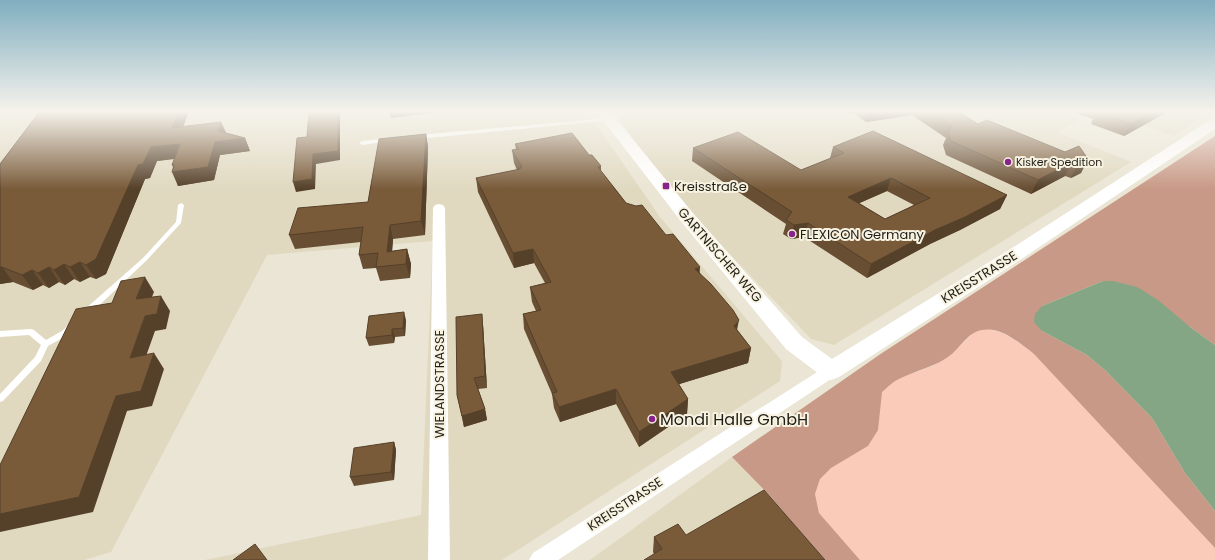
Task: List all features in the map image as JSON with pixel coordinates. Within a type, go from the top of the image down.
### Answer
[{"type":"street","name":"GARTNISCHER WEG","points":[[624,137],[686,216],[794,343],[831,371]]},
{"type":"street","name":"KREISSTRASSE","points":[[540,560],[831,371],[1019,252],[1194,137]]},
{"type":"street","name":"WIELANDSTRASSE","points":[[439,208],[439,560]]},
{"type":"lane","points":[[409,138],[416,137]]},
{"type":"lane","points":[[362,143],[393,140]]},
{"type":"lane","points":[[0,399],[38,359],[45,344],[65,333],[145,259],[179,222],[181,205]]},
{"type":"lane","points":[[0,334],[31,332],[45,344]]},
{"type":"shaded area","points":[[0,137],[605,137],[660,217],[782,361],[780,381],[502,560],[205,560],[421,515],[433,241],[267,255],[111,552],[84,560],[0,560]]},
{"type":"shaded area","points":[[632,137],[1070,137],[1131,162],[834,345],[811,339],[696,219]]},
{"type":"shaded area","points":[[1215,137],[1215,345],[1190,327],[1103,281],[1042,306],[1042,331],[1087,355],[1106,371],[1152,418],[1185,473],[1215,511],[1215,548],[1034,354],[1010,336],[989,329],[973,333],[946,358],[896,380],[882,392],[878,430],[868,446],[831,468],[820,479],[815,494],[819,513],[860,560],[824,560],[769,495],[732,457],[882,353]]},
{"type":"shaded area","points":[[1103,281],[1113,281],[1137,287],[1158,300],[1190,327],[1215,345],[1215,511],[1185,473],[1152,418],[1106,371],[1087,355],[1042,331],[1034,322],[1035,314],[1042,306]]},
{"type":"shaded area","points":[[983,329],[1004,334],[1034,354],[1215,548],[1215,560],[860,560],[819,513],[815,494],[820,479],[831,468],[868,446],[878,429],[881,392],[897,379],[932,366],[951,355],[974,332]]},
{"type":"shaded area","points":[[732,457],[769,495],[824,560],[590,560]]},
{"type":"building","points":[[20,137],[245,138],[215,142],[208,167],[172,172],[174,165],[172,165],[180,144],[151,147],[143,164],[138,165],[96,259],[86,265],[80,262],[70,267],[64,264],[54,270],[49,267],[38,273],[32,270],[22,275],[0,267],[0,164]]},
{"type":"building","points":[[338,137],[338,151],[313,154],[312,179],[293,182],[297,138]]},
{"type":"building","points":[[426,137],[421,221],[390,225],[387,252],[407,249],[406,264],[376,267],[378,253],[359,255],[363,227],[289,235],[298,208],[368,202],[379,139]]},
{"type":"building","points":[[551,137],[575,137],[589,155],[592,155],[601,166],[598,167],[626,203],[636,206],[642,205],[666,235],[673,234],[700,267],[695,269],[711,284],[733,310],[739,320],[734,326],[751,348],[671,372],[688,399],[639,432],[616,389],[559,407],[552,393],[557,392],[523,314],[541,310],[530,287],[551,282],[533,249],[513,253],[476,178],[520,169],[522,167],[512,150],[519,149],[515,144]]},
{"type":"building","points":[[724,137],[747,137],[801,170],[844,153],[833,147],[858,137],[886,137],[1007,195],[965,217],[935,230],[871,264],[808,223],[794,225],[786,220],[792,212],[693,148]],"holes":[[[891,178],[930,198],[885,219],[848,197]]]},
{"type":"building","points":[[950,137],[1029,137],[1065,152],[1079,146],[1088,159],[1078,164],[1072,162],[1038,180],[951,141]]},
{"type":"building","points":[[145,277],[136,299],[161,296],[157,314],[145,316],[130,358],[154,353],[141,391],[116,396],[79,497],[0,514],[0,465],[76,309],[112,303],[121,281]]},
{"type":"building","points":[[404,312],[403,328],[392,329],[392,335],[366,338],[369,316]]},
{"type":"building","points":[[482,314],[485,376],[474,378],[485,409],[462,416],[457,395],[456,317]]},
{"type":"building","points":[[394,442],[391,472],[350,477],[354,448]]},
{"type":"building","points":[[764,490],[825,560],[644,560],[662,549],[654,537],[678,524],[686,535]]},
{"type":"building","points":[[255,544],[267,560],[233,560]]},
{"type":"place","name":"Kisker Spedition","points":[[1008,162]]},
{"type":"place","name":"Kreisstraße","points":[[666,186]]},
{"type":"place","name":"FLEXICON Germany","points":[[792,234]]},
{"type":"place","name":"Mondi Halle GmbH","points":[[652,419]]}]
